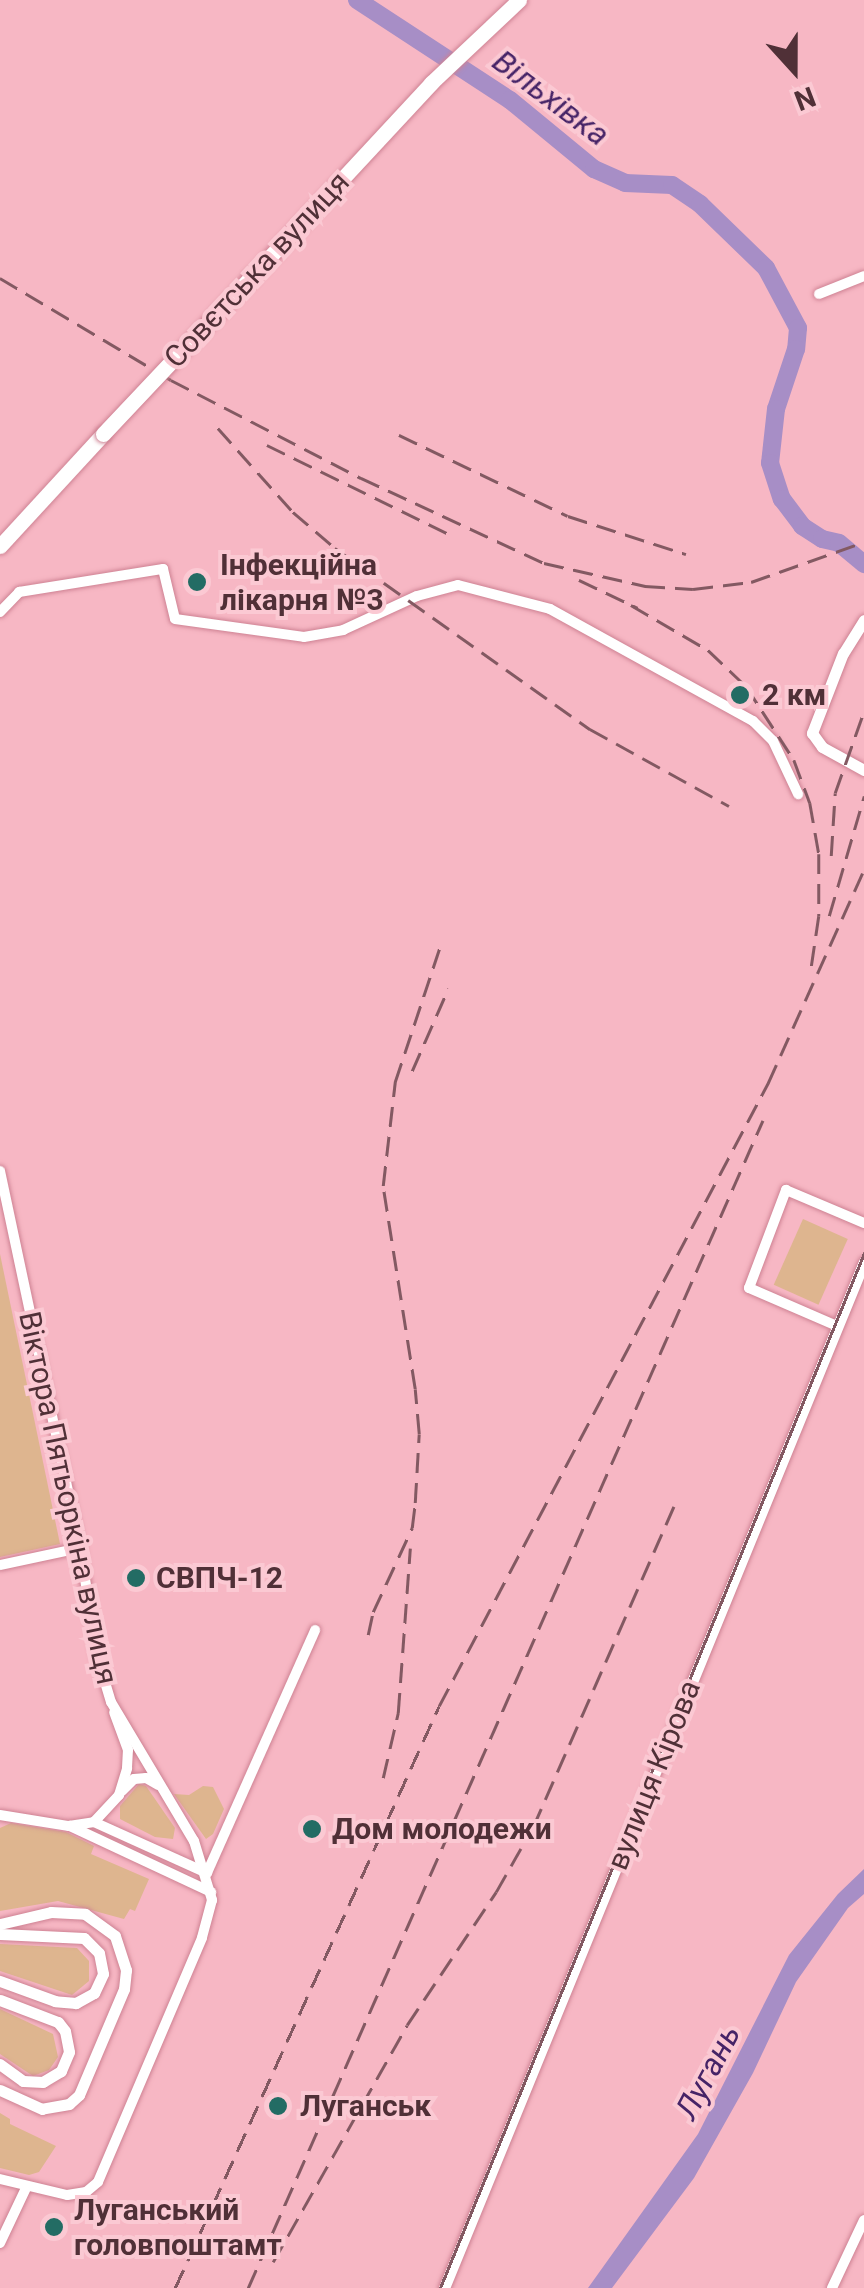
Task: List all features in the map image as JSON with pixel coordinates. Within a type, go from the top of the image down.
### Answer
[{"type":"main road","name":"Совєтська вулиця","points":[[0,546],[431,83],[519,0]]},
{"type":"street","points":[[819,294],[864,276]]},
{"type":"street","points":[[0,612],[19,592],[164,570],[175,620],[304,636],[344,630],[417,596],[458,585],[550,609],[753,721],[773,740],[798,794]]},
{"type":"street","points":[[864,620],[842,653],[812,733],[822,747],[864,770]]},
{"type":"street","name":"Віктора Пятьоркіна вулиця","points":[[0,1171],[80,1548],[98,1659],[110,1702],[163,1788],[207,1874],[212,1892],[202,1938],[98,2182],[86,2192],[67,2195],[0,2179]]},
{"type":"street","points":[[837,1326],[749,1288],[786,1190],[864,1224]]},
{"type":"street","name":"вулиця Кірова","points":[[444,2288],[864,1262]]},
{"type":"street","points":[[0,1565],[80,1548]]},
{"type":"street","points":[[69,1826],[94,1822],[207,1874],[314,1630]]},
{"type":"street","points":[[110,1702],[128,1750],[119,1795]]},
{"type":"street","points":[[94,1822],[134,1779],[146,1778],[163,1788]]},
{"type":"street","points":[[2,1816],[69,1826],[212,1892]]},
{"type":"street","points":[[0,1924],[51,1912],[86,1914],[114,1936],[126,1970],[124,1988],[79,2095],[68,2104],[42,2110],[0,2090]]},
{"type":"street","points":[[0,1934],[72,1935],[92,1944],[103,1963],[100,1984],[86,2000],[54,2001],[0,1981]]},
{"type":"street","points":[[0,2000],[48,2016],[65,2031],[69,2041],[61,2072],[33,2083],[14,2076],[0,2064]]},
{"type":"street","points":[[0,2242],[26,2188]]},
{"type":"street","points":[[832,2288],[864,2220]]},
{"type":"shaded area","points":[[803,1219],[848,1239],[818,1305],[774,1285]]},
{"type":"shaded area","points":[[0,1254],[60,1544],[0,1557]]},
{"type":"shaded area","points":[[139,1784],[146,1786],[175,1828],[173,1839],[155,1837],[120,1819],[120,1806]]},
{"type":"shaded area","points":[[203,1786],[213,1787],[224,1809],[213,1834],[206,1839],[174,1794],[189,1795]]},
{"type":"shaded area","points":[[11,1823],[66,1832],[94,1846],[91,1854],[149,1879],[135,1911],[130,1909],[124,1919],[58,1901],[0,1911],[0,1828]]},
{"type":"shaded area","points":[[864,1869],[864,1894],[848,1908],[796,1982],[753,2073],[694,2178],[612,2288],[588,2288],[698,2134],[789,1955],[838,1894]]},
{"type":"shaded area","points":[[0,1944],[77,1948],[89,1961],[89,1981],[72,1995],[0,1971]]},
{"type":"shaded area","points":[[0,2009],[53,2034],[58,2057],[49,2070],[33,2076],[0,2054]]},
{"type":"shaded area","points":[[0,2113],[10,2119],[10,2124],[56,2146],[39,2172],[29,2175],[0,2168]]},
{"type":"waterway","name":"Вільхівка","points":[[357,0],[510,100],[594,169],[625,183],[672,185],[700,204],[766,268],[798,328],[796,349],[776,409],[770,463],[782,499],[802,526],[822,539],[839,543],[864,564]]},
{"type":"tram line","points":[[440,2288],[864,1253]]},
{"type":"railway","points":[[0,278],[171,380],[361,478],[544,563],[645,586],[693,589],[751,582],[864,542]]},
{"type":"railway","points":[[218,428],[293,512],[335,548],[590,729],[729,806]]},
{"type":"railway","points":[[399,435],[568,516],[686,554]]},
{"type":"railway","points":[[267,445],[451,535]]},
{"type":"railway","points":[[579,580],[638,608]]},
{"type":"railway","points":[[631,605],[708,650],[746,686],[794,760],[810,803],[819,854],[819,916],[811,970]]},
{"type":"railway","points":[[831,856],[835,793],[864,711]]},
{"type":"railway","points":[[829,916],[864,796]]},
{"type":"railway","points":[[175,2288],[439,1706],[768,1083],[864,869]]},
{"type":"railway","points":[[368,1635],[373,1612],[412,1528],[415,1503],[419,1434],[415,1389],[383,1186],[395,1082],[440,947]]},
{"type":"railway","points":[[412,1071],[448,989]]},
{"type":"railway","points":[[248,2288],[763,1120]]},
{"type":"railway","points":[[273,2262],[407,2025],[496,1892],[533,1827],[676,1501]]},
{"type":"railway","points":[[383,1778],[398,1713],[410,1548]]},
{"type":"place","name":"Інфекційна лікарня №3","points":[[197,582]]},
{"type":"place","name":"2 км","points":[[740,695]]},
{"type":"place","name":"СВПЧ-12","points":[[136,1578]]},
{"type":"place","name":"Дом молодежи","points":[[312,1829]]},
{"type":"place","name":"Луганськ","points":[[278,2106]]},
{"type":"place","name":"Луганський головпоштамт","points":[[54,2227]]},
{"type":"water label","name":"Лугань","points":[[708,2072]]}]
